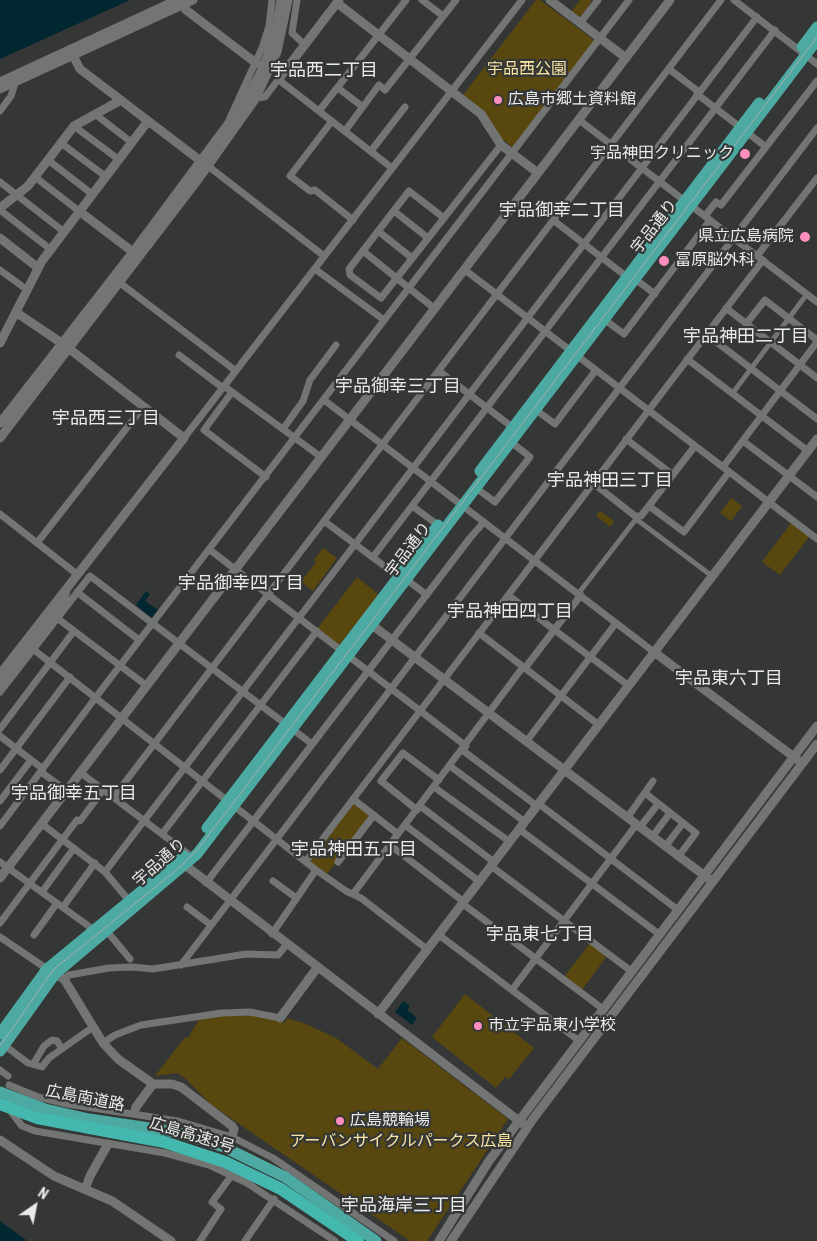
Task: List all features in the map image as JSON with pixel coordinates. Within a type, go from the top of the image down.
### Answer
[{"type":"highway","name":"宇品通り","points":[[55,974],[184,860],[231,804],[459,504],[512,427],[574,353],[803,52],[817,27]]},
{"type":"highway","name":"宇品通り","points":[[803,52],[817,40]]},
{"type":"highway","name":"宇品通り","points":[[403,578],[438,526],[476,488],[536,410],[574,353],[605,320],[631,278]]},
{"type":"highway","name":"宇品通り","points":[[2,1043],[55,974],[94,930],[132,904]]},
{"type":"highway","name":"広島南道路","points":[[4,1088],[27,1103],[89,1119],[176,1132],[224,1148],[285,1177],[378,1237]]},
{"type":"highway","name":"広島南道路","points":[[0,1106],[12,1112],[87,1132],[162,1148],[181,1149],[235,1169],[311,1214],[350,1241]]},
{"type":"highway","name":"広島高速3号","points":[[0,1106],[44,1119],[164,1142],[225,1162],[280,1189],[358,1241]]},
{"type":"street","points":[[0,82],[15,78],[71,53],[179,2],[193,0]]},
{"type":"street","points":[[228,125],[256,63],[269,26],[272,0]]},
{"type":"street","points":[[0,424],[120,283],[205,164],[271,58],[281,0]]},
{"type":"street","points":[[0,438],[133,252],[256,98],[283,30],[288,0]]},
{"type":"street","points":[[297,0],[292,33],[305,45]]},
{"type":"street","points":[[320,111],[406,0]]},
{"type":"street","points":[[422,0],[443,16]]},
{"type":"street","points":[[345,131],[379,85],[385,90],[456,0]]},
{"type":"street","points":[[266,477],[204,430],[228,389],[236,371],[522,0]]},
{"type":"street","points":[[550,0],[626,58]]},
{"type":"street","points":[[580,23],[598,0]]},
{"type":"street","points":[[0,826],[139,640],[266,477],[629,0]]},
{"type":"street","points":[[0,878],[670,0]]},
{"type":"street","points":[[113,798],[210,668],[722,0]]},
{"type":"street","points":[[734,0],[817,64]]},
{"type":"street","points":[[179,2],[256,63]]},
{"type":"street","points":[[256,98],[265,97],[338,2],[484,117],[501,145],[538,173]]},
{"type":"street","points":[[105,872],[756,17]]},
{"type":"street","points":[[373,557],[775,30]]},
{"type":"street","points":[[71,53],[80,69],[324,256]]},
{"type":"street","points":[[669,69],[715,108],[766,146]]},
{"type":"street","points":[[0,89],[15,78]]},
{"type":"street","points":[[0,110],[11,96],[15,78]]},
{"type":"street","points":[[280,78],[392,168]]},
{"type":"street","points":[[605,320],[624,334],[708,218],[716,202],[721,205],[817,81]]},
{"type":"street","points":[[338,88],[363,107]]},
{"type":"street","points":[[50,249],[0,209],[35,177],[74,126],[121,100]]},
{"type":"street","points":[[371,151],[405,107]]},
{"type":"street","points":[[95,114],[131,142]]},
{"type":"street","points":[[0,343],[38,267],[63,231],[148,120]]},
{"type":"street","points":[[579,120],[817,302]]},
{"type":"street","points":[[332,121],[290,176],[310,191],[315,190],[352,220]]},
{"type":"street","points":[[74,126],[118,160]]},
{"type":"street","points":[[181,965],[817,128]]},
{"type":"street","points":[[61,143],[105,176]]},
{"type":"street","points":[[444,218],[410,191],[349,269],[350,276],[381,298],[412,258],[444,218],[501,145]]},
{"type":"street","points":[[48,160],[92,194]]},
{"type":"street","points":[[35,177],[133,252]]},
{"type":"street","points":[[306,861],[649,411],[726,308],[817,178]]},
{"type":"street","points":[[0,182],[63,231]]},
{"type":"street","points":[[394,211],[428,238]]},
{"type":"street","points":[[552,220],[654,294]]},
{"type":"street","points":[[378,231],[412,258]]},
{"type":"street","points":[[0,238],[38,267]]},
{"type":"street","points":[[363,251],[435,309]]},
{"type":"street","points":[[315,269],[384,320]]},
{"type":"street","points":[[0,270],[26,289]]},
{"type":"street","points":[[465,270],[817,539]]},
{"type":"street","points":[[120,283],[236,371]]},
{"type":"street","points":[[732,394],[807,294]]},
{"type":"street","points":[[723,468],[817,341],[764,300],[746,324]]},
{"type":"street","points":[[726,308],[817,378]]},
{"type":"street","points":[[16,313],[66,346],[184,438]]},
{"type":"street","points":[[0,674],[208,408],[228,389],[274,329],[274,322]]},
{"type":"street","points":[[706,334],[817,419]]},
{"type":"street","points":[[282,429],[303,401],[310,380],[336,345]]},
{"type":"street","points":[[180,355],[321,457]]},
{"type":"street","points":[[687,359],[808,451]]},
{"type":"street","points":[[536,410],[555,424],[596,370]]},
{"type":"street","points":[[439,371],[512,427]]},
{"type":"street","points":[[324,400],[802,763]]},
{"type":"street","points":[[37,543],[142,407]]},
{"type":"street","points":[[378,1014],[817,439]]},
{"type":"street","points":[[626,440],[672,475]]},
{"type":"street","points":[[743,441],[817,497]]},
{"type":"street","points":[[476,488],[495,502],[530,457],[511,442]]},
{"type":"street","points":[[593,483],[635,516],[641,516],[695,446]]},
{"type":"street","points":[[649,506],[684,532],[729,472]]},
{"type":"street","points":[[412,506],[438,526]]},
{"type":"street","points":[[0,514],[78,575]]},
{"type":"street","points":[[353,894],[464,748],[488,713],[554,630],[636,520],[712,576]]},
{"type":"street","points":[[324,521],[426,595]]},
{"type":"street","points":[[206,883],[484,522]]},
{"type":"street","points":[[210,550],[420,710],[464,748],[538,805],[678,910]]},
{"type":"street","points":[[0,682],[57,618],[90,576],[178,645],[312,744]]},
{"type":"street","points":[[0,692],[65,599],[68,588]]},
{"type":"street","points":[[77,592],[139,640]]},
{"type":"street","points":[[508,595],[629,686]]},
{"type":"street","points":[[57,618],[147,686]]},
{"type":"street","points":[[369,623],[713,882]]},
{"type":"street","points":[[526,742],[616,623]]},
{"type":"street","points":[[0,729],[74,631]]},
{"type":"street","points":[[162,834],[317,631]]},
{"type":"street","points":[[479,633],[599,725]]},
{"type":"street","points":[[31,648],[316,870],[353,894],[428,950]]},
{"type":"street","points":[[0,770],[70,678]]},
{"type":"street","points":[[439,1241],[489,1161],[578,1040],[817,726]]},
{"type":"street","points":[[0,736],[32,760],[67,791]]},
{"type":"street","points":[[451,1241],[528,1128],[817,744]]},
{"type":"street","points":[[510,842],[437,784],[403,753],[381,782],[493,864],[631,971]]},
{"type":"street","points":[[0,801],[32,760]]},
{"type":"street","points":[[450,766],[592,884],[659,934]]},
{"type":"street","points":[[81,773],[162,834],[206,883],[528,1128]]},
{"type":"street","points":[[627,818],[653,782]]},
{"type":"street","points":[[0,923],[62,839],[77,820],[80,821],[103,790]]},
{"type":"street","points":[[645,793],[696,833],[678,857]]},
{"type":"street","points":[[353,799],[398,834]]},
{"type":"street","points":[[512,990],[611,858],[658,804]]},
{"type":"street","points":[[652,837],[670,813]]},
{"type":"street","points":[[338,862],[374,815]]},
{"type":"street","points":[[665,847],[683,823]]},
{"type":"street","points":[[42,824],[105,872],[132,904]]},
{"type":"street","points":[[405,825],[480,882]]},
{"type":"street","points":[[390,845],[603,1008]]},
{"type":"street","points":[[42,892],[74,848]]},
{"type":"street","points":[[0,862],[94,930]]},
{"type":"street","points":[[34,935],[94,863]]},
{"type":"street","points":[[272,934],[296,902],[295,897],[316,870]]},
{"type":"street","points":[[273,881],[295,897]]},
{"type":"street","points":[[187,907],[211,925]]},
{"type":"street","points":[[106,930],[130,959]]},
{"type":"street","points":[[439,935],[578,1040]]},
{"type":"street","points":[[0,937],[55,974],[103,1043],[118,1059],[153,1084],[172,1084],[181,1087],[232,1126],[234,1129],[232,1137]]},
{"type":"street","points":[[55,974],[69,975],[109,968],[132,967],[153,969],[246,954],[278,955],[287,944]]},
{"type":"street","points":[[103,1043],[115,1035],[141,1025],[222,1013],[250,1012],[280,1018],[317,968]]},
{"type":"street","points":[[2,1043],[28,1063],[34,1063],[42,1067],[62,1049],[93,1028]]},
{"type":"street","points":[[34,1063],[44,1046],[52,1040],[57,1041],[62,1049]]},
{"type":"street","points":[[0,1070],[8,1076]]},
{"type":"street","points":[[134,1113],[153,1084]]},
{"type":"street","points":[[4,1088],[67,1104],[134,1113],[196,1125],[232,1137],[273,1158],[378,1237],[394,1241]]},
{"type":"street","points":[[27,1103],[38,1097]]},
{"type":"street","points":[[12,1112],[22,1126],[35,1131],[108,1144],[162,1148],[209,1165],[232,1175],[274,1199],[335,1241]]},
{"type":"street","points":[[161,1118],[176,1132]]},
{"type":"street","points":[[0,1140],[54,1176],[112,1201],[171,1241]]},
{"type":"street","points":[[86,1190],[90,1176],[108,1144]]},
{"type":"street","points":[[200,1241],[221,1209],[212,1202],[232,1175]]},
{"type":"street","points":[[245,1241],[274,1199]]},
{"type":"street","points":[[298,1216],[311,1214]]},
{"type":"green space","name":"宇品西公園","points":[[536,0],[540,0],[594,40],[594,43],[514,147],[512,147],[501,138],[484,111],[463,95]]},
{"type":"green space","points":[[580,0],[591,0],[591,3],[582,15],[578,16],[571,12]]},
{"type":"green space","points":[[731,498],[742,506],[731,521],[720,513]]},
{"type":"green space","points":[[600,511],[614,521],[610,527],[596,516]]},
{"type":"green space","points":[[791,523],[809,537],[780,575],[762,562]]},
{"type":"green space","points":[[323,548],[337,558],[313,591],[301,582],[316,562],[314,560]]},
{"type":"green space","points":[[357,577],[379,595],[339,645],[317,629]]},
{"type":"green space","points":[[352,804],[355,804],[368,814],[369,819],[327,874],[311,862],[311,858]]},
{"type":"green space","points":[[590,943],[607,956],[582,990],[564,977]]},
{"type":"green space","points":[[465,994],[534,1048],[509,1079],[505,1077],[496,1088],[432,1037]]},
{"type":"green space","name":"アーバンサイクルパークス広島","points":[[231,1014],[256,1015],[285,1023],[287,1018],[306,1024],[336,1038],[378,1069],[402,1038],[508,1119],[427,1241],[410,1241],[210,1104],[187,1080],[177,1073],[155,1076],[185,1037],[188,1038],[199,1019]]},
{"type":"water","points":[[0,0],[130,0],[0,59]]},
{"type":"water","points":[[146,591],[150,594],[145,601],[158,610],[152,618],[136,605]]},
{"type":"water","points":[[403,1001],[410,1006],[407,1010],[417,1018],[412,1025],[395,1012]]},
{"type":"water","points":[[0,1221],[26,1240],[0,1241]]},
{"type":"tram line","points":[[0,1046],[53,970],[180,867],[198,849],[817,37]]},
{"type":"place","name":"広島市郷土資料館","points":[[498,100]]},
{"type":"place","name":"宇品神田クリニック","points":[[745,154]]},
{"type":"place","name":"県立広島病院","points":[[805,237]]},
{"type":"place","name":"冨原脳外科","points":[[664,261]]},
{"type":"place","name":"市立宇品東小学校","points":[[478,1026]]},
{"type":"place","name":"広島競輪場","points":[[340,1121]]},
{"type":"district","name":"宇品西二丁目","points":[[324,71]]},
{"type":"district","name":"宇品御幸二丁目","points":[[562,211]]},
{"type":"district","name":"宇品神田二丁目","points":[[746,337]]},
{"type":"district","name":"宇品御幸三丁目","points":[[398,387]]},
{"type":"district","name":"宇品西三丁目","points":[[106,419]]},
{"type":"district","name":"宇品神田三丁目","points":[[610,481]]},
{"type":"district","name":"宇品御幸四丁目","points":[[241,584]]},
{"type":"district","name":"宇品神田四丁目","points":[[510,612]]},
{"type":"district","name":"宇品東六丁目","points":[[729,679]]},
{"type":"district","name":"宇品御幸五丁目","points":[[74,794]]},
{"type":"district","name":"宇品神田五丁目","points":[[354,850]]},
{"type":"district","name":"宇品東七丁目","points":[[540,935]]},
{"type":"district","name":"宇品海岸三丁目","points":[[404,1206]]}]
